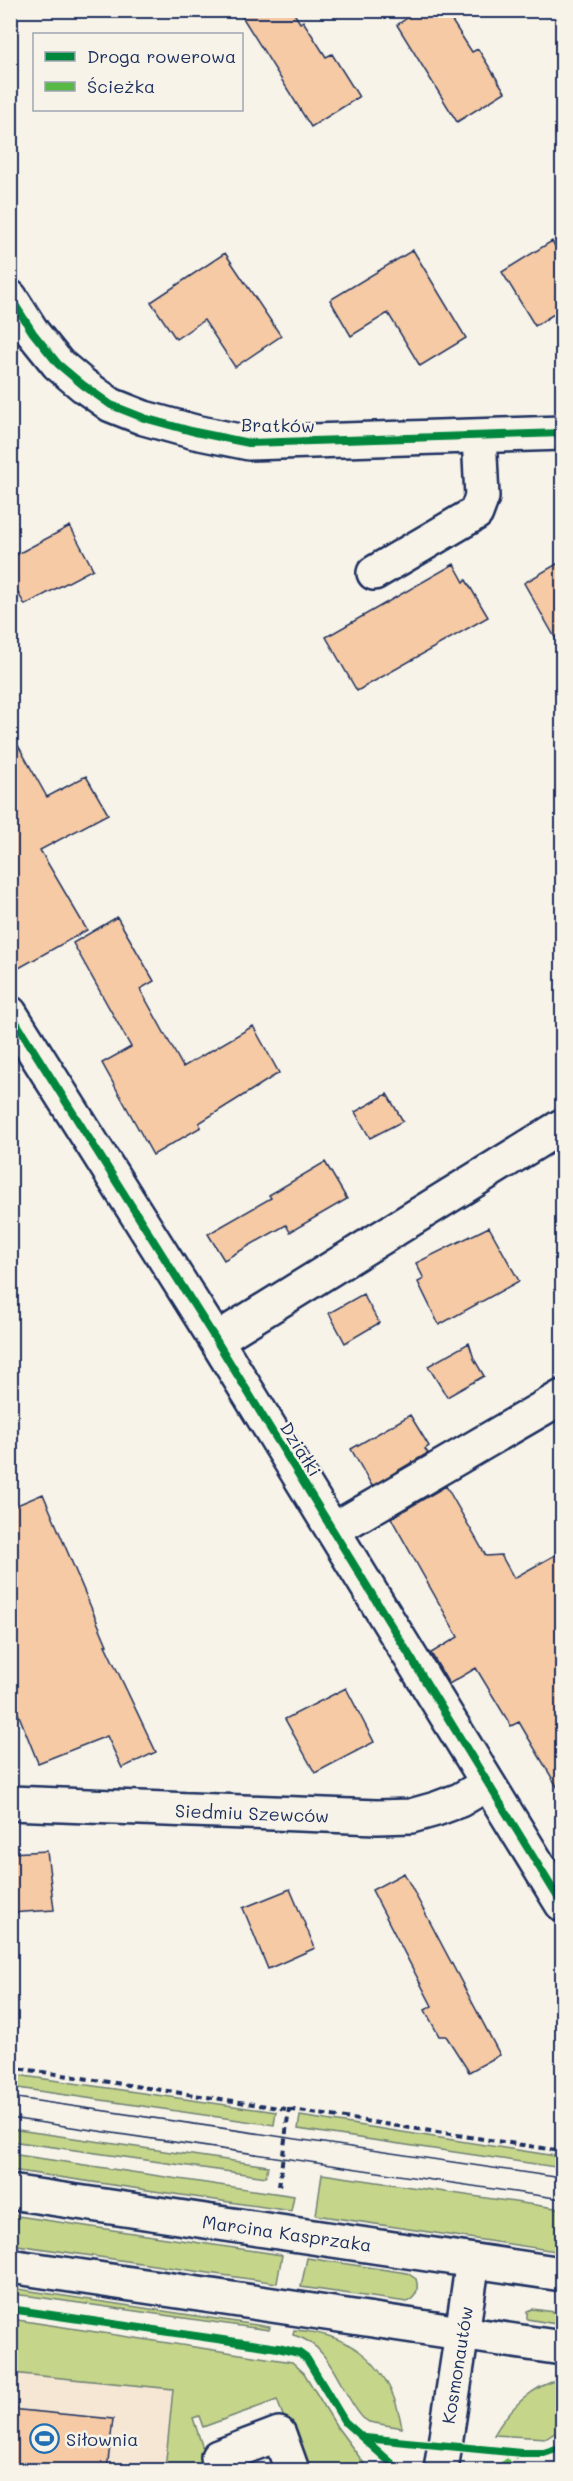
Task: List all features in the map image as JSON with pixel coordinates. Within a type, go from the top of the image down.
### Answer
[{"type":"street","name":"Bratków","points":[[10,297],[33,333],[58,364],[83,385],[111,405],[144,418],[195,432],[249,443],[562,433]]},
{"type":"street","points":[[374,573],[476,513],[482,497],[479,436]]},
{"type":"street","name":"Działki","points":[[10,1013],[216,1340],[562,1904]]},
{"type":"street","points":[[216,1340],[562,1126]]},
{"type":"street","points":[[333,1530],[562,1397]]},
{"type":"street","name":"Siedmiu Szewców","points":[[10,1803],[354,1816],[411,1816],[460,1800],[487,1784]]},
{"type":"street","name":"Marcina Kasprzaka","points":[[10,2192],[562,2274]]},
{"type":"street","name":"Kosmonautów","points":[[441,2470],[473,2260]]},
{"type":"street","points":[[10,2266],[562,2348]]},
{"type":"street","points":[[223,2470],[218,2457],[279,2434],[292,2470]]},
{"type":"path","points":[[10,2067],[562,2151]]},
{"type":"path","points":[[279,2186],[290,2108]]},
{"type":"shaded area","points":[[10,2373],[173,2389],[165,2470],[11,2470]]},
{"type":"green space","points":[[10,2074],[276,2112],[274,2125],[11,2087]]},
{"type":"green space","points":[[300,2116],[562,2157],[562,2168],[298,2129]]},
{"type":"green space","points":[[11,2129],[268,2166],[266,2177],[11,2141]]},
{"type":"green space","points":[[11,2154],[294,2196],[291,2211],[11,2170]]},
{"type":"green space","points":[[322,2174],[562,2209],[562,2252],[316,2215]]},
{"type":"green space","points":[[11,2215],[282,2255],[277,2283],[11,2244]]},
{"type":"green space","points":[[307,2258],[407,2273],[416,2279],[416,2292],[407,2302],[301,2287]]},
{"type":"green space","points":[[11,2288],[270,2327],[269,2330],[11,2294]]},
{"type":"green space","points":[[532,2309],[562,2313],[562,2325],[527,2319],[527,2311]]},
{"type":"green space","points":[[11,2319],[292,2362],[304,2373],[337,2427],[369,2470],[304,2470],[277,2400],[203,2427],[199,2416],[193,2418],[210,2470],[165,2470],[173,2389],[11,2373]]},
{"type":"green space","points":[[294,2330],[336,2339],[353,2347],[368,2358],[390,2388],[402,2428],[369,2422],[363,2418],[326,2358],[306,2340],[293,2335]]},
{"type":"green space","points":[[562,2379],[562,2428],[547,2438],[494,2435],[514,2407],[531,2392]]},
{"type":"building","points":[[238,10],[292,10],[300,23],[303,21],[326,57],[332,54],[359,97],[311,127]]},
{"type":"building","points":[[419,10],[445,10],[472,52],[478,49],[505,92],[457,122],[397,25]]},
{"type":"building","points":[[552,241],[562,259],[562,309],[535,326],[502,272]]},
{"type":"building","points":[[413,250],[466,338],[420,366],[388,313],[351,336],[330,300]]},
{"type":"building","points":[[225,253],[281,336],[235,367],[204,320],[176,339],[151,302]]},
{"type":"building","points":[[70,526],[93,569],[25,605],[10,579],[10,558]]},
{"type":"building","points":[[562,561],[562,650],[524,583]]},
{"type":"building","points":[[454,564],[488,617],[357,691],[326,637]]},
{"type":"building","points":[[10,731],[47,797],[86,776],[108,814],[40,850],[87,930],[10,973]]},
{"type":"building","points":[[117,917],[154,981],[140,989],[183,1067],[253,1026],[279,1073],[199,1123],[201,1127],[153,1155],[102,1063],[131,1047],[73,943]]},
{"type":"building","points":[[387,1094],[403,1121],[370,1138],[355,1112]]},
{"type":"building","points":[[325,1162],[347,1199],[290,1232],[286,1225],[224,1260],[208,1234],[271,1198],[269,1195]]},
{"type":"building","points":[[489,1227],[519,1281],[439,1325],[418,1282],[424,1279],[416,1263]]},
{"type":"building","points":[[363,1294],[379,1323],[345,1343],[329,1313]]},
{"type":"building","points":[[469,1343],[474,1359],[484,1376],[447,1397],[428,1366]]},
{"type":"building","points":[[410,1415],[429,1446],[425,1449],[428,1453],[372,1486],[351,1449]]},
{"type":"building","points":[[446,1486],[486,1556],[501,1555],[514,1578],[562,1551],[562,1795],[519,1722],[511,1726],[476,1668],[449,1684],[431,1653],[458,1637],[391,1518]]},
{"type":"building","points":[[43,1494],[107,1645],[105,1645],[156,1752],[122,1768],[107,1736],[38,1763],[10,1693],[10,1508]]},
{"type":"building","points":[[346,1688],[374,1742],[315,1773],[285,1719]]},
{"type":"building","points":[[47,1851],[54,1910],[10,1913],[10,1853]]},
{"type":"building","points":[[404,1873],[500,2055],[469,2072],[446,2036],[439,2036],[425,2010],[432,2006],[372,1890]]},
{"type":"building","points":[[290,1889],[315,1948],[268,1969],[243,1908]]},
{"type":"building","points":[[10,2409],[113,2419],[107,2470],[10,2470]]},
{"type":"tram line","points":[[10,2097],[562,2178]]},
{"type":"tram line","points":[[10,2118],[562,2199]]},
{"type":"marked path","points":[[499,2467],[519,2454]]},
{"type":"cycle path","points":[[10,297],[33,333],[58,364],[83,385],[111,405],[144,418],[195,432],[249,443],[562,433]]},
{"type":"cycle path","points":[[10,1013],[216,1340],[562,1904]]},
{"type":"cycle path","points":[[10,2309],[299,2353],[307,2359],[345,2422],[399,2470]]},
{"type":"cycle path","points":[[365,2438],[521,2453],[544,2453],[562,2447]]},
{"type":"place","name":"Siłownia","points":[[45,2439]]}]
